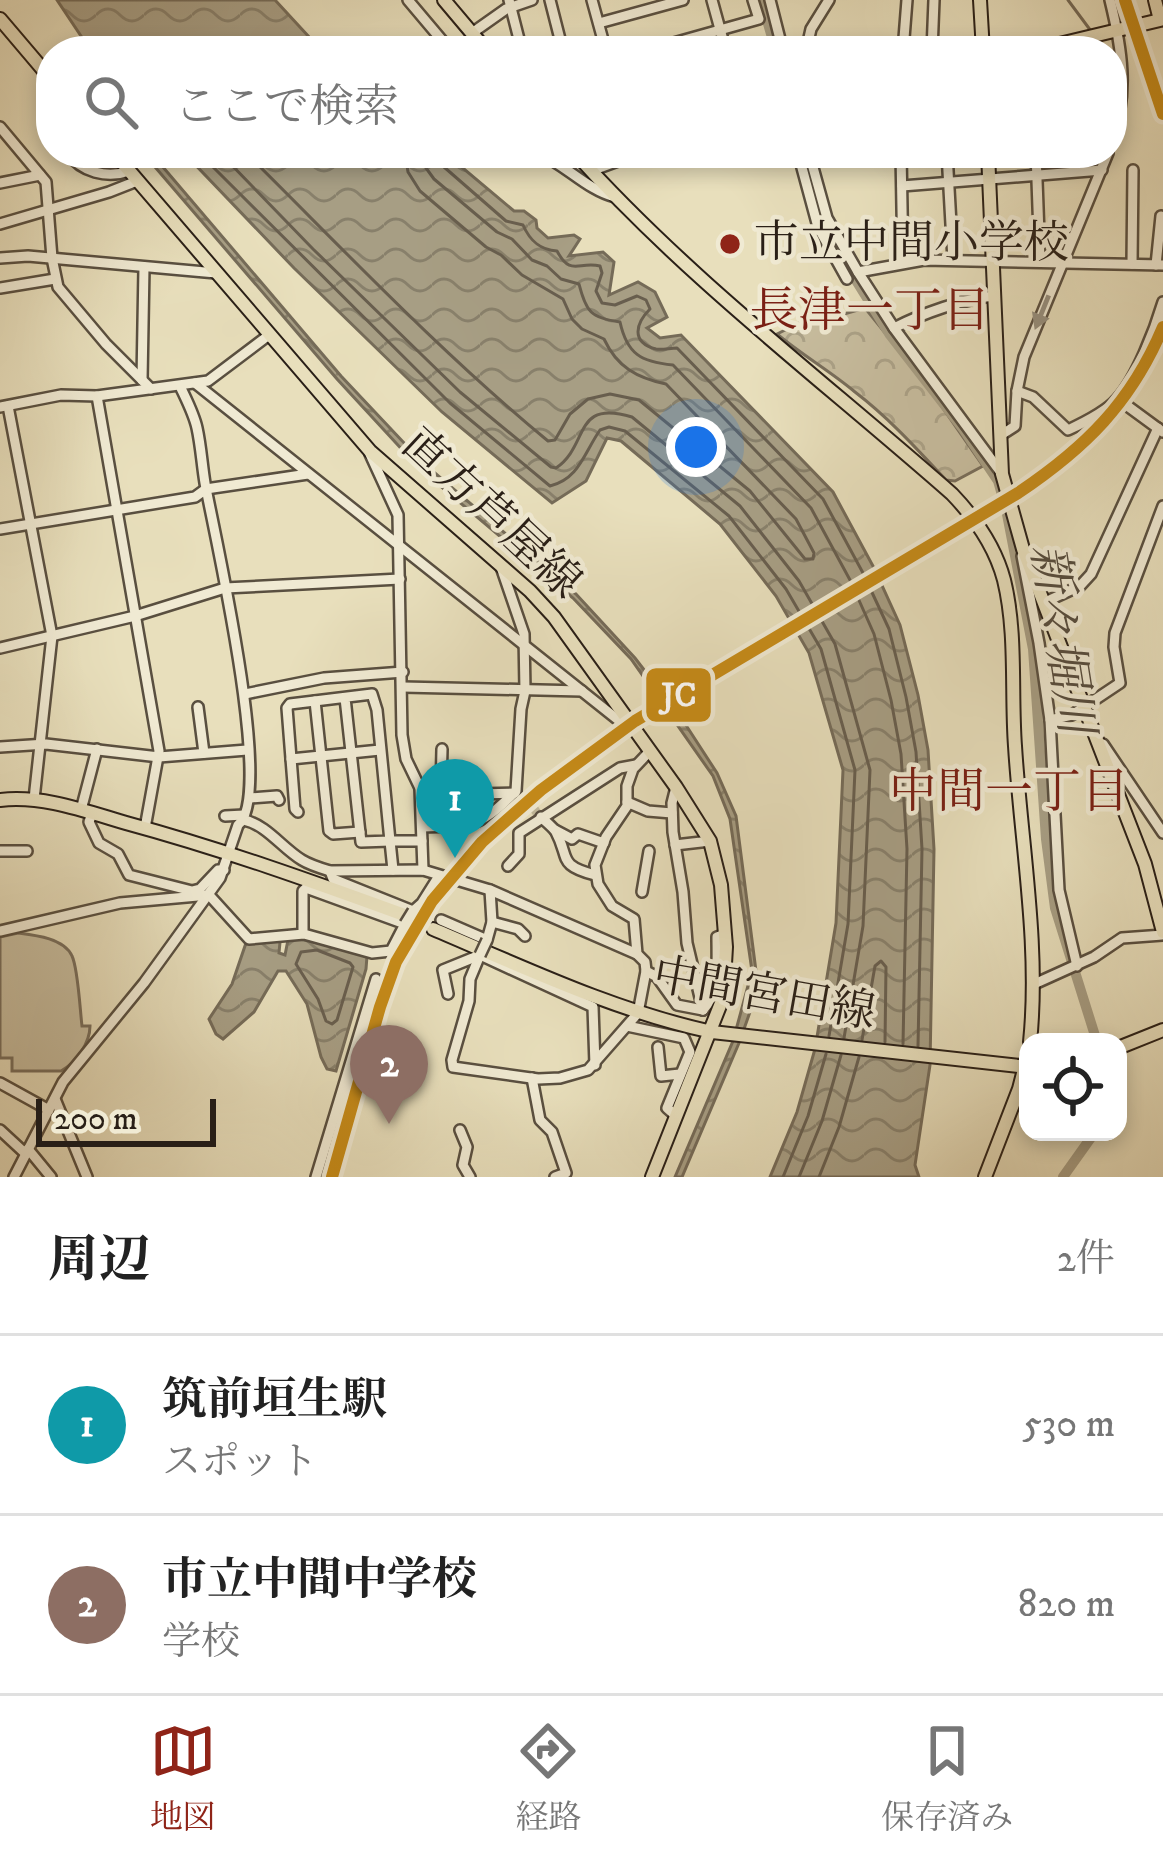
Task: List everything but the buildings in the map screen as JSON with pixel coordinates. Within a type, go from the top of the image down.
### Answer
[{"type":"main road","points":[[444,0],[474,36]]},
{"type":"main road","points":[[980,0],[982,36]]},
{"type":"main road","points":[[1099,36],[1162,23],[1155,0]]},
{"type":"main road","points":[[0,20],[36,62]]},
{"type":"main road","name":"直方芦屋線","points":[[126,168],[370,451],[554,617],[676,787],[721,884],[726,982],[716,1033],[675,1115],[652,1177]]},
{"type":"main road","points":[[588,168],[694,273],[952,494],[992,547],[1003,575],[1009,614],[1032,985],[1030,1033]]},
{"type":"main road","points":[[989,168],[1002,474],[1023,549],[1159,895],[1163,933]]},
{"type":"main road","points":[[0,800],[34,799],[229,852],[408,917]]},
{"type":"main road","name":"中間宮田線","points":[[437,924],[566,986],[638,1013],[716,1033],[1019,1063]]},
{"type":"main road","points":[[1127,1044],[1163,1030]]},
{"type":"main road","points":[[985,1177],[1019,1078]]},
{"type":"street","points":[[407,0],[438,36]]},
{"type":"street","points":[[472,33],[510,3],[532,0]]},
{"type":"street","points":[[550,0],[559,36]]},
{"type":"street","points":[[592,0],[602,36]]},
{"type":"street","points":[[598,23],[683,0]]},
{"type":"street","points":[[712,0],[722,36]]},
{"type":"street","points":[[702,36],[759,19],[753,0]]},
{"type":"street","points":[[770,0],[779,36]]},
{"type":"street","points":[[810,36],[830,0]]},
{"type":"street","points":[[904,36],[907,0]]},
{"type":"street","points":[[933,36],[934,0]]},
{"type":"street","points":[[1110,0],[1119,36]]},
{"type":"street","points":[[510,3],[518,36]]},
{"type":"street","points":[[0,127],[46,182],[58,287],[151,389]]},
{"type":"street","points":[[87,168],[133,176]]},
{"type":"street","points":[[567,168],[615,197]]},
{"type":"street","points":[[591,171],[599,168]]},
{"type":"street","points":[[802,168],[818,227],[1002,474]]},
{"type":"street","points":[[813,168],[827,218],[852,276]]},
{"type":"street","points":[[902,168],[902,263]]},
{"type":"street","points":[[948,168],[953,260]]},
{"type":"street","points":[[1037,168],[1040,262]]},
{"type":"street","points":[[902,185],[1102,170],[1024,357],[1015,426],[1001,435]]},
{"type":"street","points":[[1132,265],[1133,170]]},
{"type":"street","points":[[0,183],[40,176]]},
{"type":"street","points":[[0,224],[109,192],[133,176]]},
{"type":"street","points":[[852,276],[902,263],[953,260],[1160,265],[1161,216]]},
{"type":"street","points":[[0,258],[28,256],[216,273]]},
{"type":"street","points":[[142,380],[144,267]]},
{"type":"street","points":[[0,288],[55,279]]},
{"type":"street","points":[[894,328],[995,296]]},
{"type":"street","points":[[1017,391],[1033,398],[1068,430],[1102,412],[1118,399],[1148,344],[1163,302]]},
{"type":"street","points":[[34,799],[52,636],[4,407],[61,395],[97,396],[195,383],[217,377],[269,335]]},
{"type":"street","points":[[195,383],[622,723],[629,722]]},
{"type":"street","points":[[14,1177],[62,1082],[209,895],[224,870],[250,798],[245,694],[196,424],[180,386]]},
{"type":"street","points":[[97,396],[159,757],[145,828]]},
{"type":"street","points":[[1045,602],[1080,586],[1091,574],[1160,430],[1118,399]]},
{"type":"street","points":[[370,451],[398,515],[403,747],[420,788],[423,870]]},
{"type":"street","points":[[0,529],[308,474]]},
{"type":"street","points":[[1050,720],[1072,715],[1120,683],[1115,633],[1163,506]]},
{"type":"street","points":[[1023,549],[1050,720],[1059,890],[1077,966]]},
{"type":"street","points":[[501,567],[525,646],[519,794]]},
{"type":"street","points":[[0,648],[135,616],[225,588],[400,579]]},
{"type":"street","points":[[510,596],[523,585]]},
{"type":"street","points":[[245,694],[324,678],[403,672]]},
{"type":"street","points":[[403,687],[582,691]]},
{"type":"street","points":[[298,812],[287,708],[372,694],[393,870]]},
{"type":"street","points":[[345,698],[364,870]]},
{"type":"street","points":[[315,701],[329,831],[422,841]]},
{"type":"street","points":[[198,707],[204,753]]},
{"type":"street","points":[[1096,735],[1163,833]]},
{"type":"street","points":[[0,747],[41,743],[159,757],[247,750]]},
{"type":"street","points":[[441,790],[442,748]]},
{"type":"street","points":[[97,749],[86,812],[99,843],[118,854],[129,874],[192,891],[224,870]]},
{"type":"street","points":[[291,759],[380,750]]},
{"type":"street","points":[[638,954],[634,919],[612,906],[595,875],[598,855],[627,802],[630,776],[649,752]]},
{"type":"street","points":[[508,866],[519,854],[519,833],[539,815],[620,768],[637,765]]},
{"type":"street","points":[[676,787],[672,813],[684,925],[703,1010]]},
{"type":"street","points":[[420,788],[519,794]]},
{"type":"street","points":[[422,827],[482,822],[519,794]]},
{"type":"street","points":[[250,798],[277,796],[279,800]]},
{"type":"street","points":[[627,802],[648,811],[672,813]]},
{"type":"street","points":[[539,815],[572,839],[578,834],[604,843]]},
{"type":"street","points":[[225,817],[254,822],[298,859],[330,871],[423,870],[490,890],[638,954],[646,971],[638,1013],[595,1065],[571,1076],[532,1078],[453,1067],[470,979],[492,922],[490,890]]},
{"type":"street","points":[[675,845],[703,842],[690,817]]},
{"type":"street","points":[[555,830],[568,862],[595,875]]},
{"type":"street","points":[[0,851],[27,851]]},
{"type":"street","points":[[642,892],[649,851]]},
{"type":"street","points":[[330,871],[333,879],[408,917]]},
{"type":"street","points":[[209,895],[248,939],[303,934],[372,953],[391,951],[408,917],[439,876]]},
{"type":"street","points":[[303,934],[303,891],[307,888],[408,917]]},
{"type":"street","points":[[0,931],[120,902],[209,895]]},
{"type":"street","points":[[492,922],[518,929],[525,936]]},
{"type":"street","points":[[437,924],[488,940]]},
{"type":"street","points":[[1032,985],[1077,966],[1122,938],[1163,933]]},
{"type":"street","points":[[703,1010],[711,1002],[717,937],[725,934]]},
{"type":"street","points":[[448,994],[443,970],[480,955],[593,1007],[595,1065]]},
{"type":"street","points":[[694,980],[716,969]]},
{"type":"street","points":[[646,971],[657,977],[677,1004],[703,1010]]},
{"type":"street","points":[[316,1177],[376,979]]},
{"type":"street","points":[[627,1026],[684,1038],[691,1052],[667,1108],[675,1115]]},
{"type":"street","points":[[658,1047],[661,1076],[681,1073]]},
{"type":"street","points":[[532,1078],[540,1120],[552,1132],[566,1173],[555,1177]]},
{"type":"street","points":[[0,1083],[49,1110]]},
{"type":"street","points":[[55,1098],[87,1177]]},
{"type":"street","points":[[0,1130],[51,1177]]},
{"type":"street","points":[[460,1130],[467,1147],[463,1166],[470,1177]]},
{"type":"green space","points":[[830,308],[837,316],[865,308],[983,466],[955,481],[946,480],[867,402],[777,334]]},
{"type":"green space","points":[[18,933],[56,941],[74,962],[82,1026],[90,1026],[81,1052],[61,1071],[12,1071],[12,1058],[0,1058],[0,937]]},
{"type":"water","points":[[57,0],[275,0],[308,36],[81,36]]},
{"type":"water","points":[[156,168],[164,168],[341,376],[422,462],[576,594],[635,658],[717,773],[736,816],[756,971],[739,1043],[682,1177],[675,1177],[733,1041],[752,971],[730,819],[713,776],[631,659],[573,598],[419,468]]},
{"type":"water","points":[[198,168],[463,168],[514,211],[524,211],[536,220],[537,228],[548,238],[574,235],[580,239],[569,256],[603,252],[614,262],[609,295],[638,282],[655,292],[667,317],[647,328],[660,338],[681,335],[833,492],[900,625],[928,750],[934,849],[930,1065],[915,1165],[919,1177],[770,1177],[797,1112],[815,1049],[836,923],[843,770],[809,653],[776,596],[720,524],[621,441],[607,438],[586,481],[552,503],[442,412]]},
{"type":"water","points":[[292,939],[367,956],[336,1071],[327,1069],[321,1057],[307,1004],[286,971],[278,971],[254,1012],[223,1039],[209,1019],[232,984],[246,943],[278,940],[279,953],[285,955]]},
{"type":"waterway","name":"新々堀川","points":[[761,0],[772,36]]},
{"type":"waterway","points":[[1068,0],[1091,31]]},
{"type":"waterway","name":"新々堀川","points":[[807,168],[823,225],[844,261],[890,335],[998,481],[1033,649],[1055,908],[1094,1033]]},
{"type":"waterway","name":"新々堀川","points":[[1063,1177],[1089,1141]]},
{"type":"tunnel","points":[[526,797],[537,813]]},
{"type":"transit line","name":"JC","points":[[1125,0],[1163,114]]},
{"type":"transit line","name":"JC","points":[[332,1177],[396,962],[432,901],[482,842],[541,790],[635,721],[1042,476],[1104,422],[1136,379],[1163,327]]},
{"type":"place","name":"市立中間小学校","points":[[730,244]]},
{"type":"place","name":"筑前垣生駅","points":[[455,858]]},
{"type":"place","name":"市立中間中学校","points":[[389,1124]]},
{"type":"district","name":"長津一丁目","points":[[870,312]]},
{"type":"district","name":"中間一丁目","points":[[1009,793]]}]
